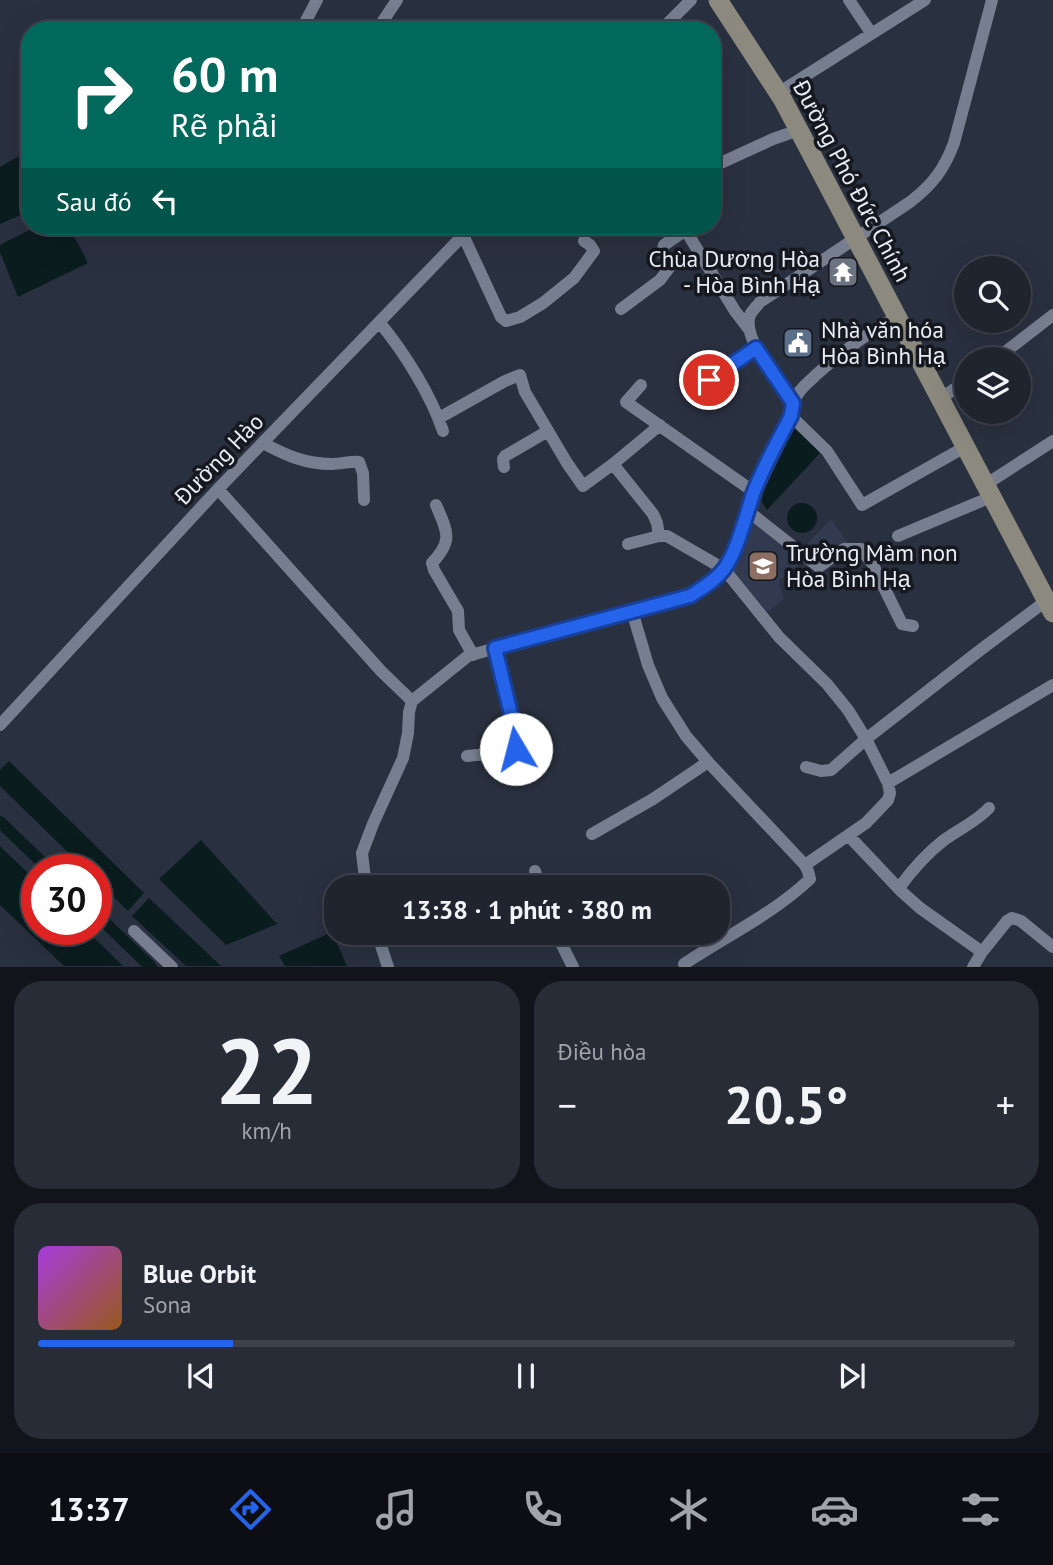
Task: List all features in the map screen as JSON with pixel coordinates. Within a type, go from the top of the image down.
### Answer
[{"type":"main road","name":"Đường Phó Đức Chính","points":[[718,0],[799,130],[988,491],[1051,604]]},
{"type":"street","points":[[306,21],[317,0]]},
{"type":"street","points":[[383,21],[397,0]]},
{"type":"street","points":[[670,21],[691,0]]},
{"type":"street","points":[[849,0],[871,33]]},
{"type":"street","points":[[748,328],[750,315],[760,302],[916,197],[941,172],[954,144],[992,0]]},
{"type":"street","points":[[778,93],[918,2]]},
{"type":"street","points":[[721,163],[799,130]]},
{"type":"street","name":"Đường Hào","points":[[0,725],[218,489],[463,235]]},
{"type":"street","points":[[470,235],[501,317],[506,321],[534,310],[574,278],[594,251],[584,241]]},
{"type":"street","points":[[621,309],[660,281],[672,264],[662,252],[664,245],[676,235]]},
{"type":"street","points":[[689,235],[748,328],[756,348],[792,409],[827,451],[862,505],[965,447]]},
{"type":"street","points":[[1012,347],[1053,315]]},
{"type":"street","points":[[364,875],[362,853],[402,758],[412,701],[468,656],[690,596],[708,585],[724,569],[740,534],[754,492],[792,409],[795,395],[858,340],[897,317]]},
{"type":"street","points":[[380,323],[409,366],[439,418],[443,431]]},
{"type":"street","points":[[695,395],[709,380],[756,348]]},
{"type":"street","points":[[439,418],[520,375],[525,391],[583,486],[660,425]]},
{"type":"street","points":[[641,385],[626,402],[754,492]]},
{"type":"street","points":[[940,399],[954,389]]},
{"type":"street","points":[[504,467],[505,456],[548,431]]},
{"type":"street","points":[[898,536],[988,491],[1053,441]]},
{"type":"street","points":[[262,443],[305,462],[359,462],[363,473],[365,500]]},
{"type":"street","points":[[613,464],[653,514],[659,536]]},
{"type":"street","points":[[218,489],[381,671],[412,701]]},
{"type":"street","points":[[436,505],[447,535],[446,546],[432,563],[458,611],[459,630],[473,655]]},
{"type":"street","points":[[748,511],[820,567],[844,549],[861,549],[872,563],[902,624],[914,626]]},
{"type":"street","points":[[628,544],[667,536],[724,569],[779,637],[827,684],[866,739],[888,783],[888,800],[866,823],[805,865]]},
{"type":"street","points":[[806,767],[821,771],[831,770],[866,739],[979,651],[1051,604]]},
{"type":"street","points":[[632,611],[648,664],[662,698],[686,736],[805,865],[810,879],[772,910],[682,966]]},
{"type":"street","points":[[467,756],[509,751],[518,747],[495,648]]},
{"type":"street","points":[[888,783],[1053,685]]},
{"type":"street","points":[[592,834],[653,799],[708,762]]},
{"type":"street","points":[[899,888],[912,869],[932,850],[989,808]]},
{"type":"street","points":[[848,835],[920,908],[982,952]]},
{"type":"street","points":[[535,871],[536,875]]},
{"type":"street","points":[[973,967],[982,952],[1012,918],[1021,921],[1053,947]]},
{"type":"street","points":[[134,931],[172,967]]},
{"type":"street","points":[[381,945],[388,967]]},
{"type":"street","points":[[562,945],[573,967]]},
{"type":"shaded area","points":[[21,155],[21,215],[0,224],[0,167]]},
{"type":"shaded area","points":[[21,234],[74,235],[88,263],[18,297],[0,252],[0,245]]},
{"type":"shaded area","points":[[795,425],[822,451],[767,510],[762,502],[763,493]]},
{"type":"shaded area","points":[[802,503],[808,504],[816,512],[816,524],[808,532],[802,533],[796,532],[788,524],[787,518],[788,512],[796,504]]},
{"type":"shaded area","name":"Trường Màm non Hòa Bình Hạ","points":[[747,515],[798,553],[831,519],[849,544],[820,564],[810,556],[779,581],[784,599],[764,615],[729,569]]},
{"type":"shaded area","points":[[9,761],[104,854],[70,854],[0,786],[0,770]]},
{"type":"shaded area","points":[[201,840],[277,924],[226,945],[159,879]]},
{"type":"shaded area","points":[[0,846],[21,866],[21,925],[0,905]]},
{"type":"shaded area","points":[[112,862],[144,893],[128,911],[112,896]]},
{"type":"shaded area","points":[[149,898],[221,966],[186,966],[132,916]]},
{"type":"shaded area","points":[[324,936],[324,945],[338,945],[347,966],[285,966],[279,956]]},
{"type":"shaded area","points":[[42,945],[101,945],[123,966],[64,966]]},
{"type":"waterway","points":[[0,822],[33,854]]},
{"type":"waterway","points":[[112,929],[151,967]]},
{"type":"place","name":"Chùa Dương Hòa - Hòa Bình Hạ","points":[[843,272]]},
{"type":"place","name":"Nhà văn hóa Hòa Bình Hạ","points":[[798,343]]},
{"type":"place","name":"Trường Màm non Hòa Bình Hạ","points":[[763,566]]},
{"type":"route","points":[[516,749],[518,743],[495,648],[690,596],[708,585],[729,560],[754,492],[791,416],[793,403],[756,348],[709,380]]}]
